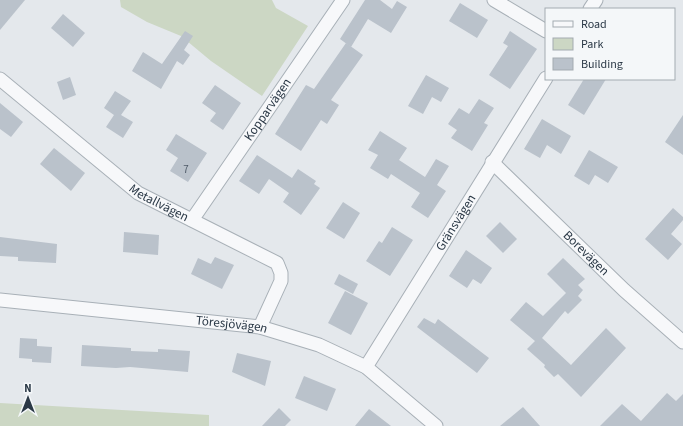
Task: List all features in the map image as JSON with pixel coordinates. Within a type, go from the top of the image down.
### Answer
[{"type":"street","name":"Kopparvägen","points":[[192,220],[343,0]]},
{"type":"street","points":[[494,0],[545,30]]},
{"type":"street","name":"Metallvägen","points":[[0,79],[138,193],[277,263],[281,274],[281,281],[260,327]]},
{"type":"street","name":"Gränsvägen","points":[[366,367],[492,162],[545,80]]},
{"type":"street","name":"Borevägen","points":[[492,162],[624,290],[682,338]]},
{"type":"street","name":"Töresjövägen","points":[[0,300],[260,327],[319,345],[366,367],[436,426]]},
{"type":"green space","points":[[120,0],[272,0],[276,8],[308,26],[262,96],[211,61],[181,36],[147,22],[121,7]]},
{"type":"green space","points":[[0,403],[209,415],[209,426],[0,426]]},
{"type":"building","points":[[0,0],[25,0],[0,30]]},
{"type":"building","points":[[365,0],[380,0],[392,9],[397,1],[407,7],[391,33],[368,19],[351,47],[340,39]]},
{"type":"building","points":[[460,3],[488,20],[477,38],[449,21]]},
{"type":"building","points":[[63,14],[85,33],[73,47],[51,28]]},
{"type":"building","points":[[185,31],[193,36],[184,50],[190,55],[183,65],[177,61],[161,89],[132,71],[143,52],[162,64]]},
{"type":"building","points":[[510,31],[537,49],[510,89],[489,75],[508,46],[503,43]]},
{"type":"building","points":[[346,43],[363,55],[331,100],[339,105],[327,124],[321,120],[301,151],[275,134],[306,85],[314,89]]},
{"type":"building","points":[[426,75],[449,88],[441,102],[432,97],[423,114],[408,106]]},
{"type":"building","points":[[70,77],[76,95],[63,100],[57,82]]},
{"type":"building","points":[[583,80],[605,80],[584,115],[568,105]]},
{"type":"building","points":[[215,85],[241,103],[223,130],[210,121],[216,113],[202,103]]},
{"type":"building","points":[[115,91],[131,101],[121,115],[133,122],[123,138],[106,127],[114,115],[104,108]]},
{"type":"building","points":[[479,99],[494,108],[484,123],[488,125],[472,151],[451,138],[457,130],[448,124],[459,108],[469,114]]},
{"type":"building","points":[[0,103],[23,122],[11,137],[0,129]]},
{"type":"building","points":[[683,115],[683,155],[665,142]]},
{"type":"building","points":[[542,119],[571,136],[561,154],[547,145],[540,158],[524,149]]},
{"type":"building","points":[[380,131],[407,148],[399,160],[425,177],[436,159],[449,166],[437,185],[446,191],[428,218],[411,207],[420,193],[391,174],[388,179],[370,168],[378,155],[368,150]]},
{"type":"building","points":[[176,134],[207,153],[188,182],[170,171],[178,158],[166,150]]},
{"type":"building","points":[[54,148],[85,173],[71,191],[40,164]]},
{"type":"building","points":[[589,150],[618,167],[608,183],[595,175],[589,185],[574,176]]},
{"type":"building","points":[[257,155],[292,178],[298,169],[316,181],[314,184],[320,188],[301,215],[283,202],[289,193],[269,179],[259,194],[239,181]]},
{"type":"building","points":[[343,202],[360,213],[344,239],[326,228]]},
{"type":"building","points":[[673,208],[683,217],[683,220],[671,234],[682,244],[668,260],[645,239]]},
{"type":"building","points":[[500,222],[517,239],[503,253],[486,236]]},
{"type":"building","points":[[392,227],[413,240],[390,276],[366,261],[379,241],[382,243]]},
{"type":"building","points":[[124,232],[159,235],[158,255],[123,252]]},
{"type":"building","points":[[0,237],[57,244],[56,263],[18,261],[18,257],[0,256]]},
{"type":"building","points":[[466,250],[492,268],[481,284],[473,279],[467,288],[449,276]]},
{"type":"building","points":[[215,257],[234,265],[222,289],[191,274],[198,258],[211,264]]},
{"type":"building","points":[[563,258],[585,279],[578,285],[583,290],[578,296],[582,300],[568,314],[565,311],[542,338],[571,365],[606,328],[626,348],[581,397],[558,374],[554,377],[544,367],[545,365],[527,349],[535,341],[510,320],[526,302],[543,316],[566,293],[547,274]]},
{"type":"building","points":[[339,274],[358,284],[353,294],[334,284]]},
{"type":"building","points":[[345,291],[368,303],[351,335],[328,323]]},
{"type":"building","points":[[424,318],[435,324],[438,319],[489,358],[477,373],[417,327]]},
{"type":"building","points":[[20,338],[37,339],[37,346],[52,347],[51,363],[32,362],[32,359],[19,358]]},
{"type":"building","points":[[82,345],[131,348],[131,351],[158,352],[158,349],[190,351],[188,372],[130,367],[116,368],[81,366]]},
{"type":"building","points":[[237,353],[271,361],[265,386],[232,372]]},
{"type":"building","points":[[304,376],[336,389],[327,411],[295,398]]},
{"type":"building","points":[[667,393],[676,401],[683,394],[683,426],[600,426],[622,404],[641,421]]},
{"type":"building","points":[[523,407],[540,426],[500,426]]},
{"type":"building","points":[[279,408],[291,420],[285,426],[262,426]]},
{"type":"building","points":[[369,409],[391,426],[355,426]]}]
